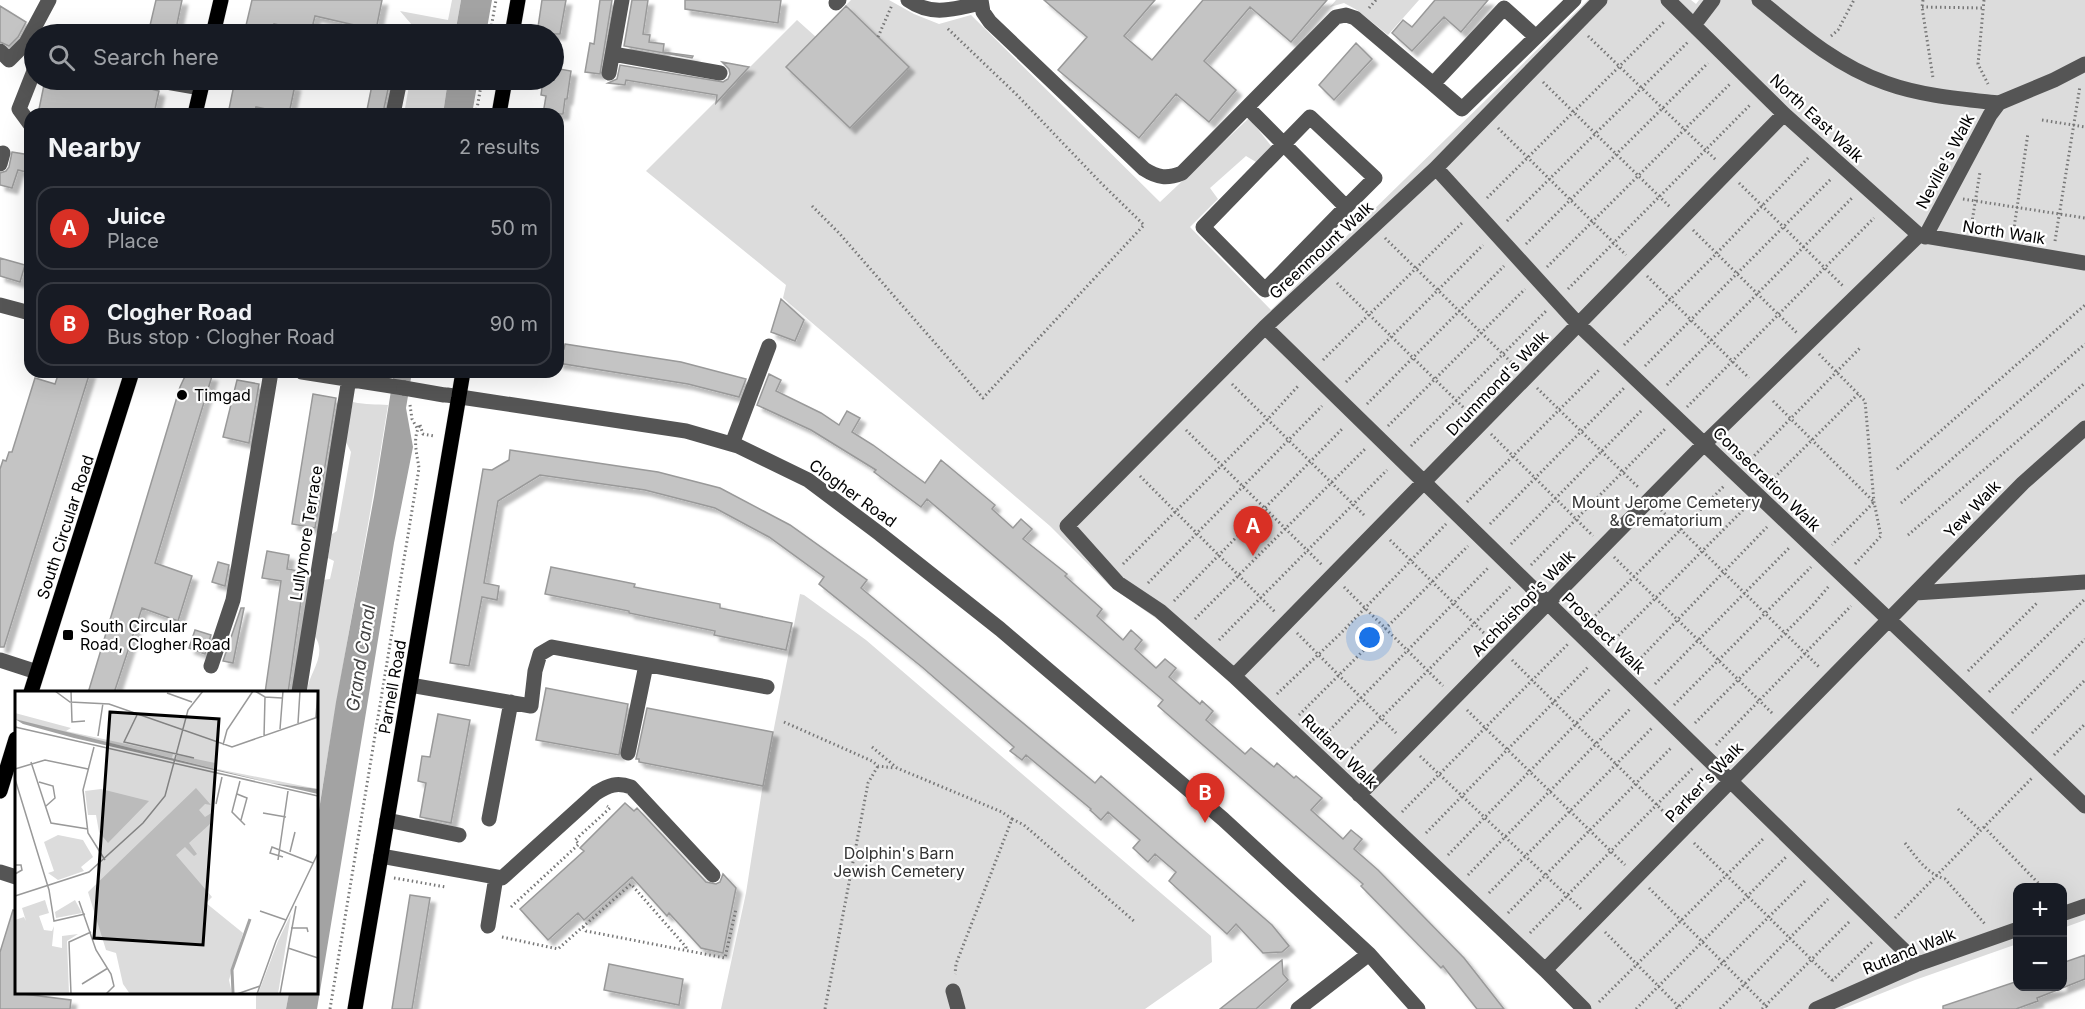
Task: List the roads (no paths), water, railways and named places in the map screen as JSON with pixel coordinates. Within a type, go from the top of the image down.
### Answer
[{"type":"main road","points":[[215,24],[221,0]]},
{"type":"main road","points":[[514,24],[518,0]]},
{"type":"main road","points":[[196,108],[201,90]]},
{"type":"main road","points":[[500,108],[503,90]]},
{"type":"main road","name":"South Circular Road","points":[[32,691],[130,378]]},
{"type":"main road","name":"Parnell Road","points":[[355,1009],[462,378]]},
{"type":"main road","points":[[0,791],[14,757]]},
{"type":"street","points":[[36,24],[49,0]]},
{"type":"street","points":[[609,74],[622,0]]},
{"type":"street","points":[[908,0],[922,9],[930,10],[958,8],[981,1],[983,12],[990,22],[1144,169],[1156,177],[1171,177],[1182,173],[1336,17],[1346,15],[1367,27],[1462,109],[1574,0]]},
{"type":"street","name":"Greenmount Walk","points":[[1067,526],[1265,327],[1437,168],[1600,0]]},
{"type":"street","points":[[1696,27],[1713,0]]},
{"type":"street","points":[[1759,0],[1823,51],[1858,72],[1887,84],[1935,95],[1999,103],[2085,64]]},
{"type":"street","points":[[1433,84],[1508,4],[1535,36]]},
{"type":"street","name":"North East Walk","points":[[1673,5],[1784,114],[1922,236]]},
{"type":"street","points":[[0,51],[9,60],[24,45]]},
{"type":"street","points":[[613,54],[720,73]]},
{"type":"street","points":[[24,116],[19,109],[26,90]]},
{"type":"street","points":[[394,108],[398,90]]},
{"type":"street","name":"Neville's Walk","points":[[1922,236],[1999,103]]},
{"type":"street","points":[[1248,108],[1346,207]]},
{"type":"street","name":"Drummond's Walk","points":[[1234,676],[1784,114]]},
{"type":"street","points":[[1310,117],[1375,178],[1346,207],[1265,290],[1203,227],[1310,117]]},
{"type":"street","name":"Consecration Walk","points":[[1437,168],[1579,325],[2085,806]]},
{"type":"street","name":"North Walk","points":[[1922,236],[2085,263]]},
{"type":"street","name":"Archbishop's Walk","points":[[1359,795],[1704,444],[1807,343],[1922,236]]},
{"type":"street","points":[[0,305],[24,311]]},
{"type":"street","name":"Prospect Walk","points":[[1265,327],[1918,964]]},
{"type":"street","points":[[732,444],[769,346]]},
{"type":"street","points":[[211,666],[233,600],[271,378]]},
{"type":"street","name":"Clogher Road","points":[[353,378],[444,395],[686,431],[732,444],[808,480],[991,622],[1223,819],[1369,954],[1418,1009]]},
{"type":"street","name":"Lullymore Terrace","points":[[299,691],[353,378]]},
{"type":"street","name":"Yew Walk","points":[[1888,620],[2023,483],[2085,428]]},
{"type":"street","name":"Rutland Walk","points":[[1067,526],[1118,583],[1163,614],[1234,676],[1545,970],[1591,1006]]},
{"type":"street","points":[[1915,593],[2085,582]]},
{"type":"street","name":"Parker's Walk","points":[[1545,970],[1888,620]]},
{"type":"street","points":[[410,685],[531,706],[540,654],[552,647],[767,687]]},
{"type":"street","points":[[0,660],[38,672]]},
{"type":"street","points":[[628,753],[646,664]]},
{"type":"street","points":[[489,819],[511,702]]},
{"type":"street","points":[[381,856],[502,878],[596,793],[607,786],[620,783],[631,787],[713,875]]},
{"type":"street","points":[[387,820],[459,835]]},
{"type":"street","points":[[0,872],[15,877]]},
{"type":"street","points":[[496,877],[496,928]]},
{"type":"street","points":[[2067,912],[2085,906]]},
{"type":"street","name":"Rutland Walk","points":[[1816,1009],[1918,964],[2013,932]]},
{"type":"street","points":[[1298,1009],[1369,954]]},
{"type":"street","points":[[953,991],[958,1009]]},
{"type":"water","points":[[461,0],[492,0],[488,24],[457,24]]},
{"type":"water","points":[[447,90],[476,90],[473,108],[444,108]]},
{"type":"water","name":"Grand Canal","points":[[393,378],[411,378],[406,408],[413,447],[394,543],[317,1009],[286,1009],[289,994],[318,994],[318,817],[336,702],[374,497]]},
{"type":"place","name":"Timgad","points":[[182,395]]},
{"type":"place","name":"Juice","points":[[1253,556]]},
{"type":"place","name":"South Circular Road, Clogher Road","points":[[68,635]]},
{"type":"place","name":"Clogher Road","points":[[1205,823]]},
{"type":"park label","name":"Mount Jerome Cemetery & Crematorium","points":[[1666,511]]},
{"type":"park label","name":"Dolphin's Barn Jewish Cemetery","points":[[899,862]]}]
